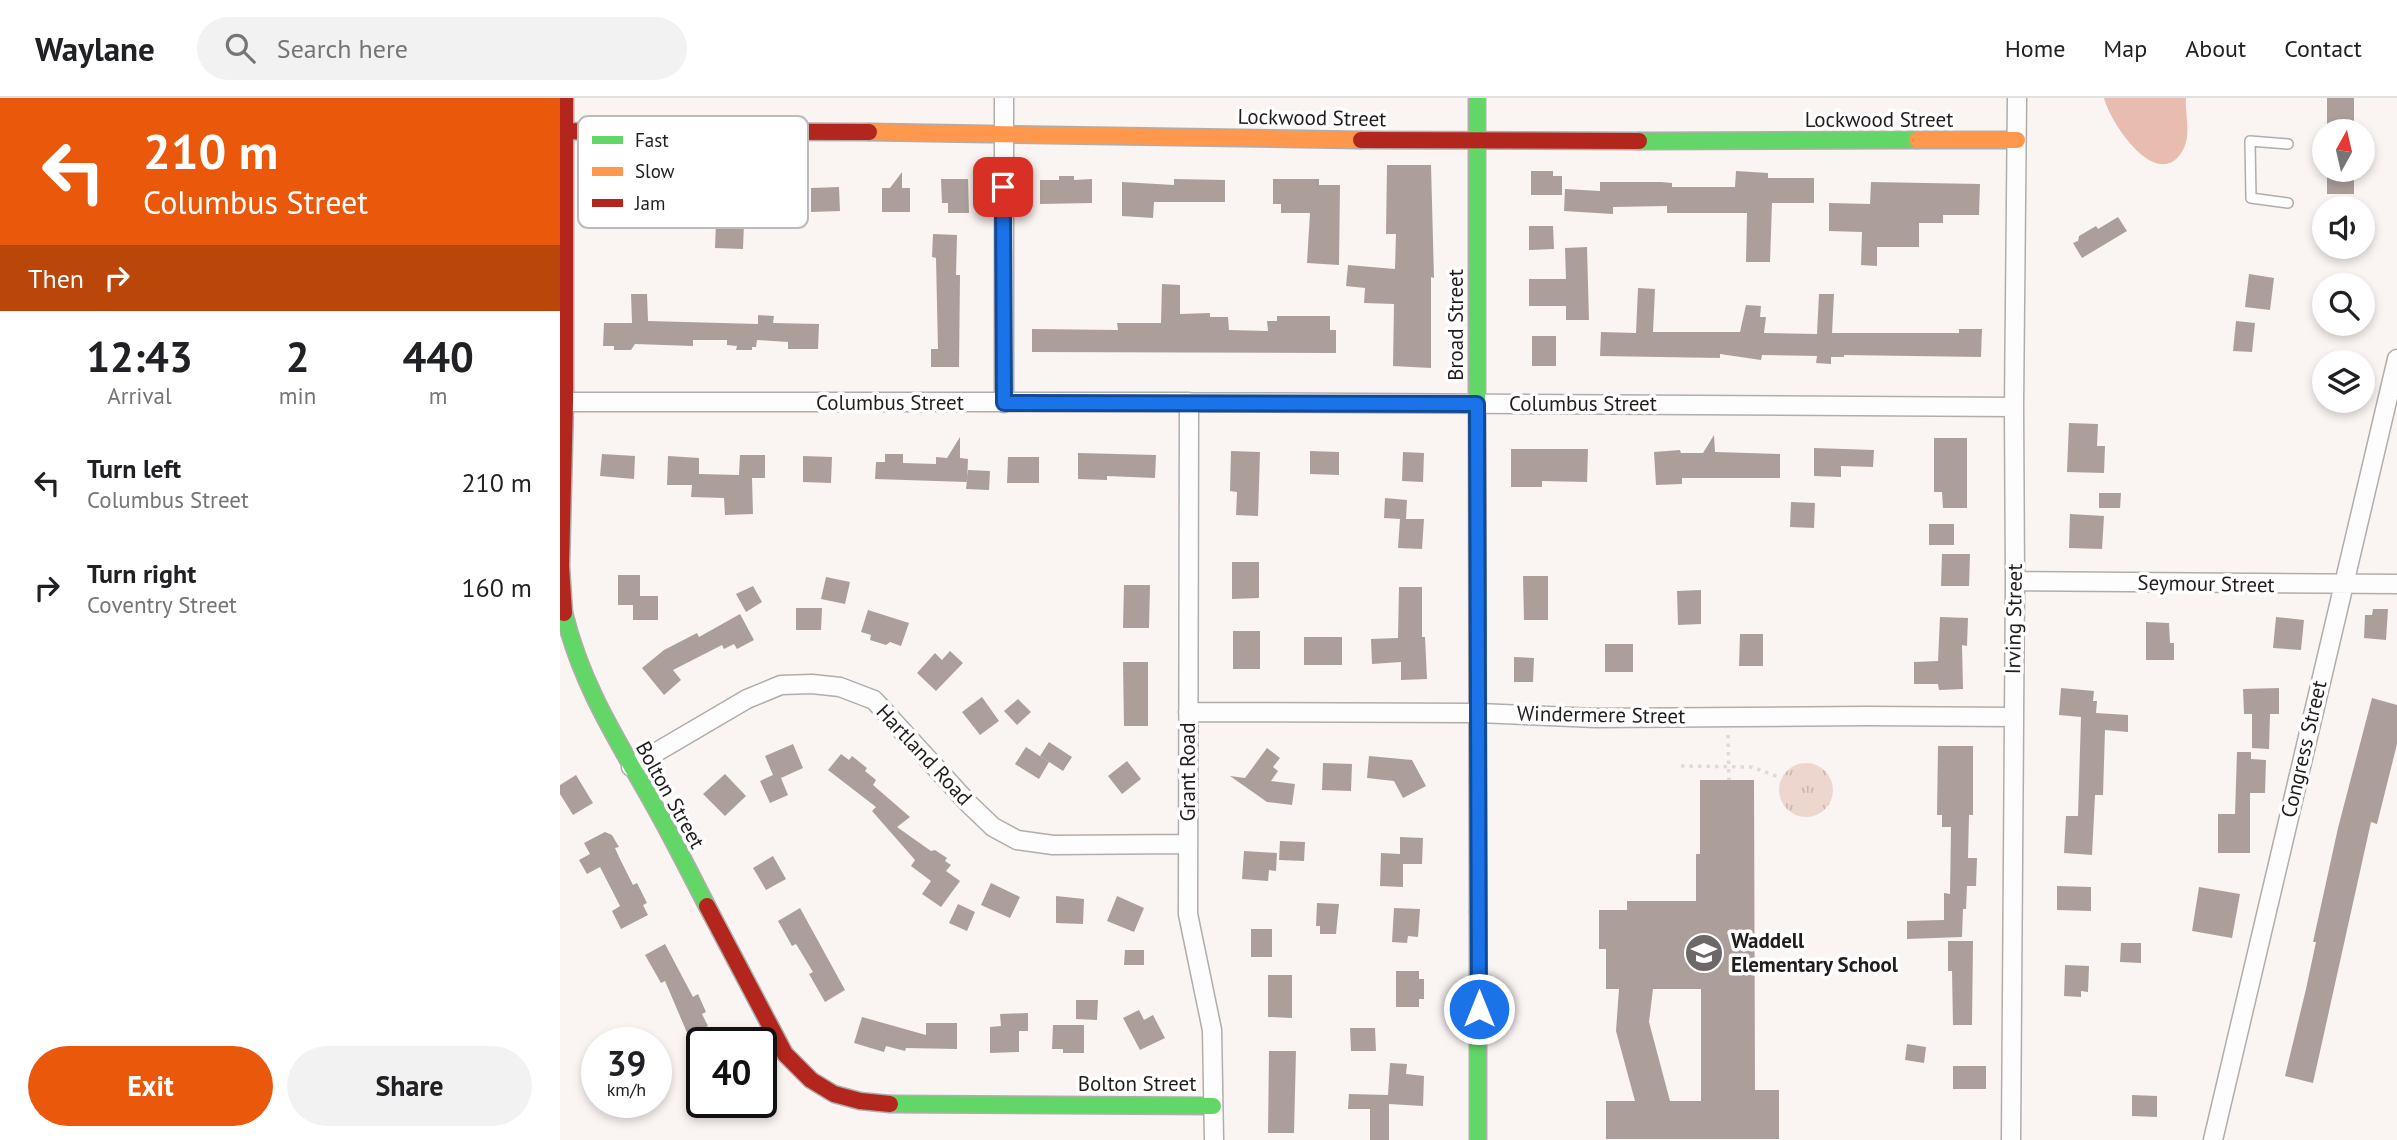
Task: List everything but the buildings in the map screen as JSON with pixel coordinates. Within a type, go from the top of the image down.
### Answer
[{"type":"street","name":"Bolton Street","points":[[565,98],[565,402],[561,566],[564,608],[572,646],[603,718],[785,1054],[805,1076],[826,1091],[847,1100],[896,1105],[1213,1106]]},
{"type":"street","points":[[1004,98],[1004,403]]},
{"type":"street","name":"Broad Street","points":[[1476,98],[1478,1140]]},
{"type":"street","name":"Irving Street","points":[[2011,1140],[2017,98]]},
{"type":"street","name":"Lockwood Street","points":[[564,131],[578,131]]},
{"type":"street","name":"Lockwood Street","points":[[808,132],[1475,142],[2017,140]]},
{"type":"street","name":"Congress Street","points":[[2213,1140],[2397,359]]},
{"type":"street","name":"Columbus Street","points":[[565,402],[1189,402],[2014,407]]},
{"type":"street","name":"Grant Road","points":[[1189,402],[1188,914],[1212,1030],[1213,1140]]},
{"type":"street","name":"Seymour Street","points":[[2015,581],[2343,586],[2397,584]]},
{"type":"street","name":"Hartland Road","points":[[631,766],[747,699],[781,685],[840,687],[874,700],[977,812],[993,827],[1017,839],[1052,845],[1188,844]]},
{"type":"street","name":"Windermere Street","points":[[1188,712],[1478,713],[1597,718],[2013,717]]},
{"type":"lane","points":[[2288,144],[2250,141],[2251,198],[2288,203]]},
{"type":"path","points":[[1728,733],[1728,780]]},
{"type":"path","points":[[1681,766],[1752,766],[1781,778]]},
{"type":"green space","points":[[1811,763],[1821,767],[1829,775],[1833,790],[1829,805],[1821,813],[1801,817],[1791,813],[1783,805],[1779,785],[1783,775],[1791,767]]},
{"type":"shaded area","points":[[2104,98],[2186,98],[2187,130],[2184,148],[2174,161],[2162,164],[2150,160],[2126,138],[2108,110]]},
{"type":"traffic: fast","points":[[1477,98],[1477,412]]},
{"type":"traffic: fast","points":[[1639,141],[1917,140]]},
{"type":"traffic: fast","points":[[564,613],[581,665],[602,713],[707,906]]},
{"type":"traffic: fast","points":[[1478,912],[1478,1140]]},
{"type":"traffic: fast","points":[[890,1104],[1213,1106]]},
{"type":"traffic: slow","points":[[869,132],[1361,140]]},
{"type":"traffic: slow","points":[[1917,140],[2017,140]]},
{"type":"traffic: slow","points":[[1477,412],[1478,912]]},
{"type":"traffic: jam","points":[[564,613],[561,566],[565,402],[565,98]]},
{"type":"traffic: jam","points":[[564,131],[578,131]]},
{"type":"traffic: jam","points":[[808,132],[869,132]]},
{"type":"traffic: jam","points":[[1361,140],[1639,141]]},
{"type":"traffic: jam","points":[[707,906],[785,1054],[811,1080],[834,1094],[860,1101],[890,1104]]},
{"type":"place","name":"Waddell Elementary School","points":[[1704,953]]},
{"type":"route","points":[[1003,187],[1004,403],[1477,404],[1479,1009]]}]
